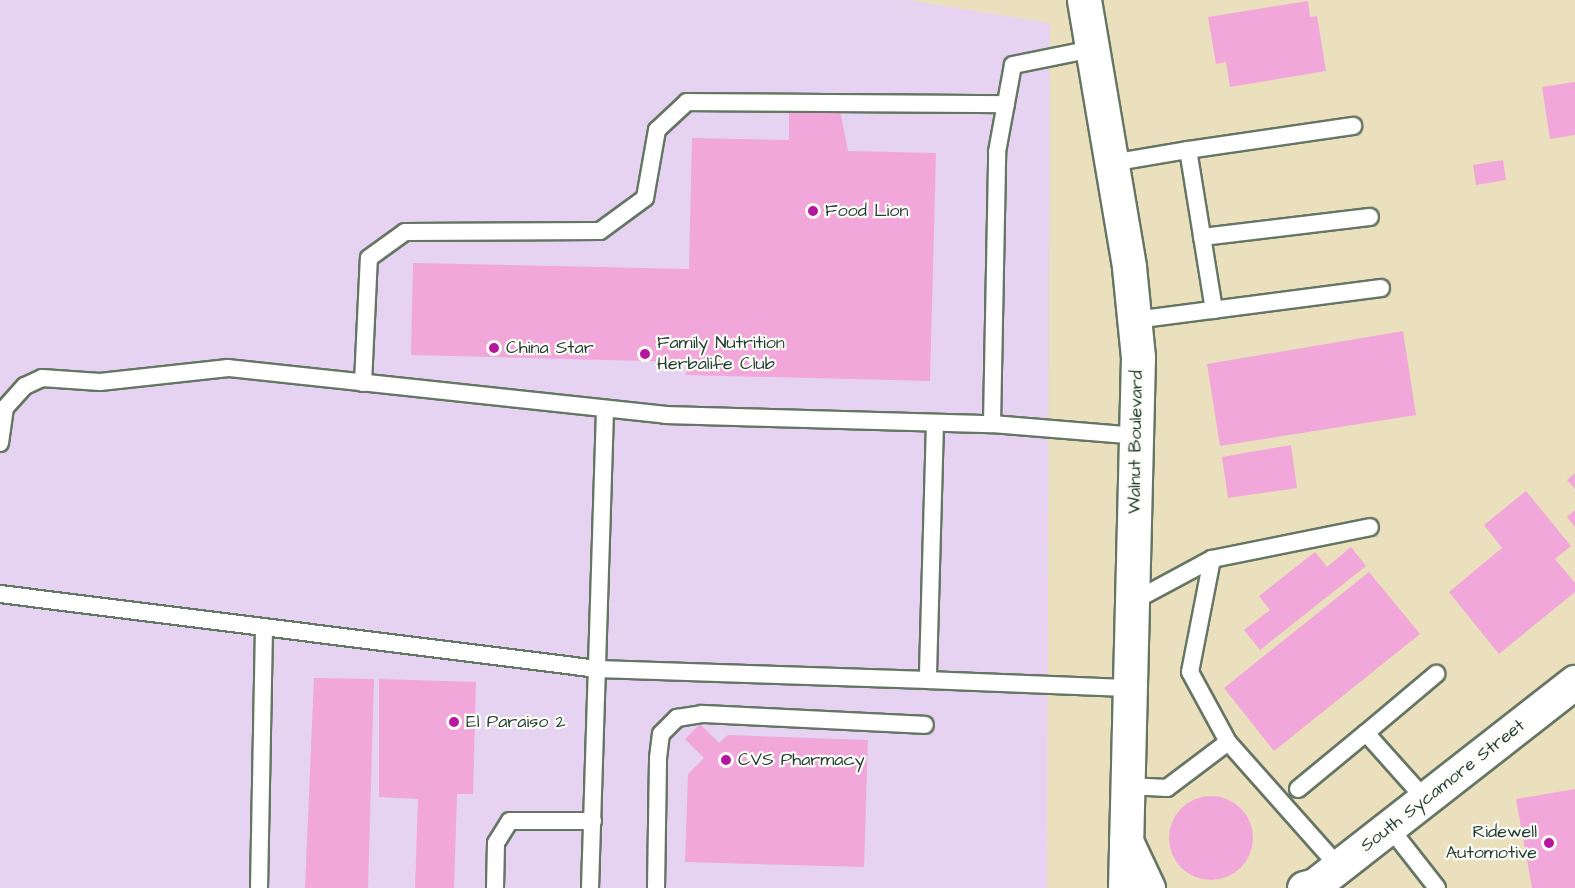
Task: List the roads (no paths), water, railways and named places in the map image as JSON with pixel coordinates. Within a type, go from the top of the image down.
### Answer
[{"type":"street","name":"Walnut Boulevard","points":[[1084,0],[1134,320],[1137,436],[1125,888]]},
{"type":"street","name":"South Sycamore Street","points":[[1316,883],[1390,828],[1575,682]]},
{"type":"street","points":[[1126,841],[1148,888]]},
{"type":"lane","points":[[992,424],[997,153],[1013,65],[1092,49]]},
{"type":"lane","points":[[363,383],[369,258],[405,232],[600,231],[645,198],[657,130],[687,102],[1006,104]]},
{"type":"lane","points":[[1111,163],[1353,126]]},
{"type":"lane","points":[[1188,150],[1214,310]]},
{"type":"lane","points":[[1202,237],[1370,217]]},
{"type":"lane","points":[[1134,320],[1381,288]]},
{"type":"lane","points":[[0,443],[5,408],[25,386],[42,378],[99,382],[228,368],[605,410],[992,424],[1137,436]]},
{"type":"lane","points":[[590,888],[605,410]]},
{"type":"lane","points":[[928,680],[935,423]]},
{"type":"lane","points":[[1132,602],[1212,558],[1370,526]]},
{"type":"lane","points":[[1212,558],[1190,672],[1228,742],[1316,883]]},
{"type":"lane","points":[[0,594],[598,669],[1131,688]]},
{"type":"lane","points":[[259,888],[264,627]]},
{"type":"lane","points":[[1298,789],[1436,674]]},
{"type":"lane","points":[[656,888],[660,742],[677,718],[702,714],[925,725]]},
{"type":"lane","points":[[1366,734],[1426,800]]},
{"type":"lane","points":[[1128,786],[1167,788],[1228,742]]},
{"type":"lane","points":[[495,888],[496,843],[510,821],[593,821]]},
{"type":"lane","points":[[1390,828],[1437,888]]},
{"type":"place","name":"Food Lion","points":[[813,211]]},
{"type":"place","name":"China Star","points":[[494,348]]},
{"type":"place","name":"Family Nutrition Herbalife Club","points":[[645,354]]},
{"type":"place","name":"El Paraiso 2","points":[[454,722]]},
{"type":"place","name":"CVS Pharmacy","points":[[726,760]]},
{"type":"place","name":"Ridewell Automotive","points":[[1549,843]]}]
